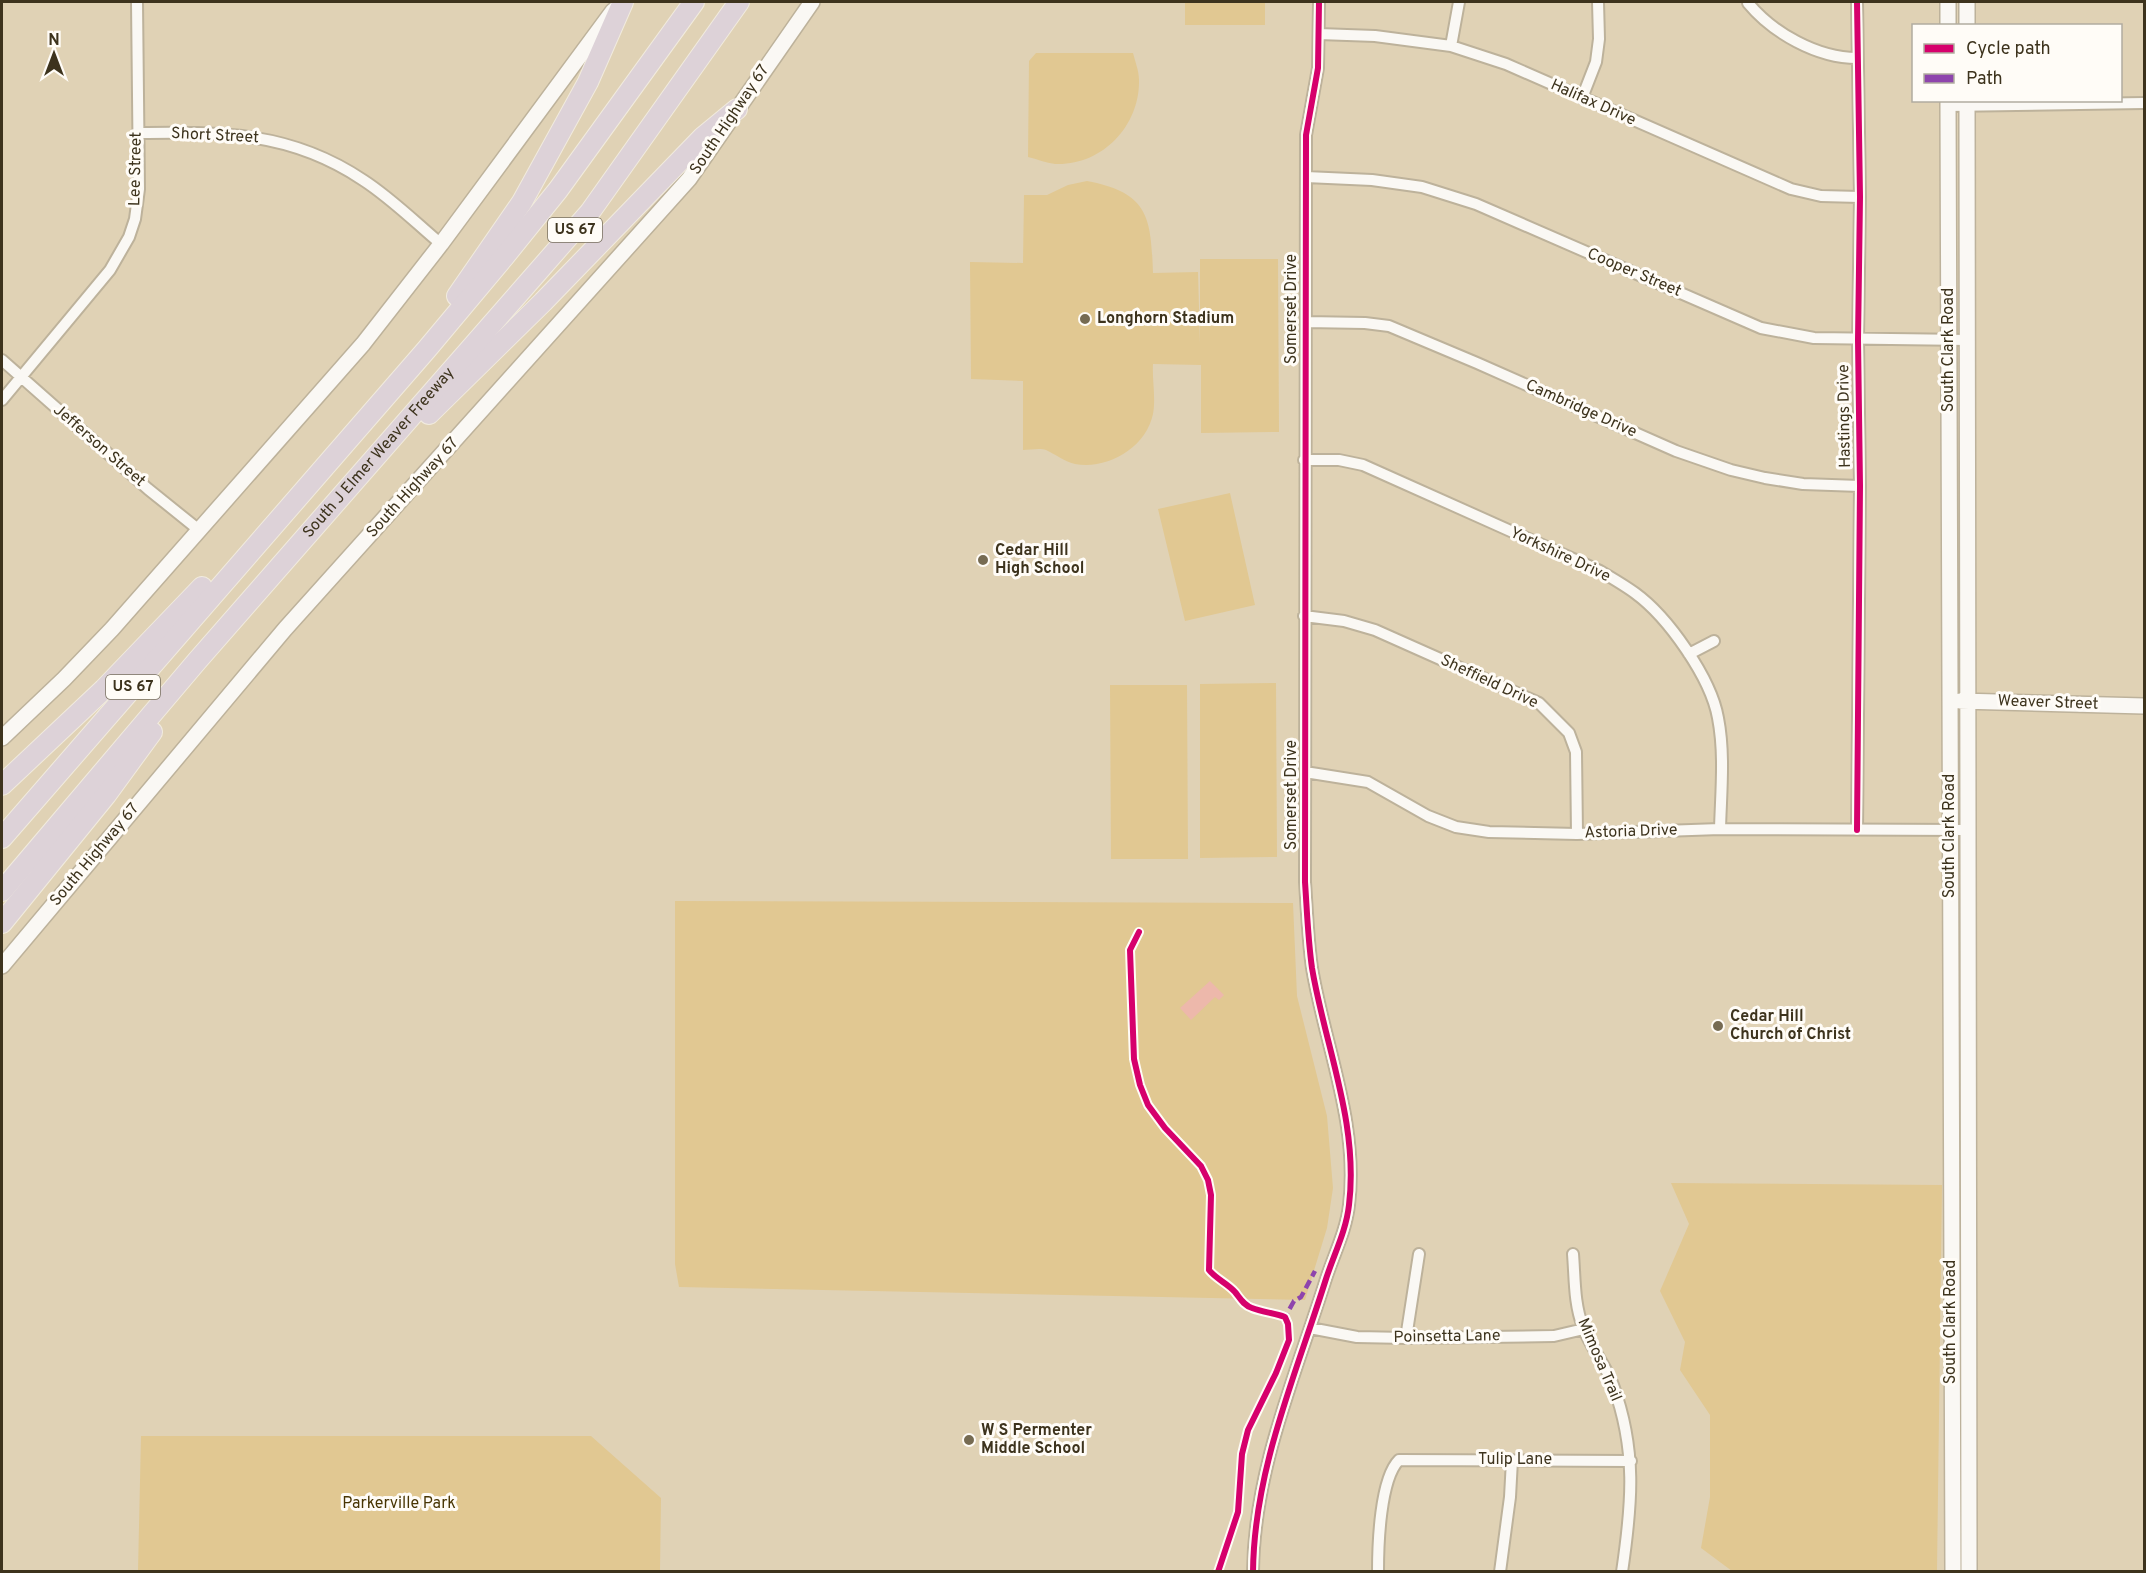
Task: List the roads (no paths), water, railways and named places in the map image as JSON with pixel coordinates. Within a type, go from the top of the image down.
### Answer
[{"type":"highway","points":[[427,350],[456,299],[522,201],[588,82],[622,2]]},
{"type":"highway","name":"South J Elmer Weaver Freeway","points":[[2,838],[427,350],[558,190],[694,2]]},
{"type":"highway","name":"South J Elmer Weaver Freeway","points":[[2,891],[197,661],[590,212],[739,2]]},
{"type":"highway","points":[[389,441],[426,417],[543,302],[703,137],[737,109]]},
{"type":"highway","points":[[2,785],[104,689],[225,563],[264,535]]},
{"type":"highway","points":[[2,923],[106,795],[182,692],[197,661]]},
{"type":"main road","points":[[2,738],[112,629],[356,352],[441,244],[622,2]]},
{"type":"main road","points":[[1948,2],[1948,24]]},
{"type":"main road","points":[[1967,2],[1967,24]]},
{"type":"main road","name":"South Highway 67","points":[[2,966],[285,629],[689,179],[810,3]]},
{"type":"main road","name":"South Clark Road","points":[[1948,103],[1949,945],[1953,1572]]},
{"type":"main road","name":"South Clark Road","points":[[1967,103],[1969,1572]]},
{"type":"main road","name":"Weaver Street","points":[[1950,700],[2145,706]]},
{"type":"main road","points":[[1949,945],[1968,945]]},
{"type":"main road","points":[[1950,1082],[1969,1082]]},
{"type":"street","name":"Lee Street","points":[[2,400],[110,270],[129,237],[135,219],[139,189],[137,2]]},
{"type":"street","name":"Somerset Drive","points":[[1253,1572],[1257,1523],[1275,1430],[1345,1227],[1351,1170],[1346,1119],[1312,967],[1305,882],[1306,135],[1318,68],[1319,2]]},
{"type":"street","points":[[1450,46],[1459,2]]},
{"type":"street","points":[[1582,98],[1596,62],[1599,39],[1598,2]]},
{"type":"street","name":"Hastings Drive","points":[[1857,2],[1860,197],[1857,830]]},
{"type":"street","points":[[1748,3],[1768,24],[1819,53],[1839,58],[1857,58]]},
{"type":"street","name":"Halifax Drive","points":[[1319,33],[1375,36],[1450,46],[1506,64],[1791,189],[1821,196],[1860,197]]},
{"type":"street","points":[[1948,103],[2145,103]]},
{"type":"street","name":"Short Street","points":[[137,133],[233,134],[263,138],[301,149],[338,165],[365,181],[441,244]]},
{"type":"street","name":"Cooper Street","points":[[1306,177],[1372,180],[1422,188],[1476,204],[1761,328],[1814,338],[1968,340]]},
{"type":"street","name":"Cambridge Drive","points":[[1306,322],[1365,323],[1389,327],[1477,363],[1676,451],[1731,470],[1803,484],[1860,486]]},
{"type":"street","name":"Jefferson Street","points":[[2,360],[199,530]]},
{"type":"street","name":"Yorkshire Drive","points":[[1304,460],[1339,460],[1363,465],[1600,571],[1636,594],[1659,615],[1689,654],[1707,686],[1718,715],[1722,741],[1720,829]]},
{"type":"street","name":"Sheffield Drive","points":[[1304,616],[1344,621],[1375,630],[1539,703],[1569,733],[1576,752],[1577,834]]},
{"type":"street","points":[[1689,654],[1714,641]]},
{"type":"street","name":"Astoria Drive","points":[[1305,772],[1368,782],[1428,816],[1456,828],[1489,832],[1577,834],[1720,829],[1968,830]]},
{"type":"street","points":[[1406,1338],[1419,1254]]},
{"type":"street","name":"Mimosa Trail","points":[[1574,1254],[1576,1305],[1584,1329],[1612,1383],[1627,1435],[1632,1490],[1622,1572]]},
{"type":"street","name":"Poinsetta Lane","points":[[1310,1328],[1357,1337],[1406,1338],[1554,1336],[1584,1329]]},
{"type":"street","points":[[1500,1572],[1510,1497],[1512,1460]]},
{"type":"street","name":"Tulip Lane","points":[[1378,1572],[1383,1504],[1390,1476],[1399,1461],[1630,1461]]},
{"type":"place","name":"Longhorn Stadium","points":[[1085,319]]},
{"type":"place","name":"Cedar Hill High School","points":[[983,560]]},
{"type":"place","name":"Cedar Hill Church of Christ","points":[[1718,1026]]},
{"type":"place","name":"W S Permenter Middle School","points":[[969,1440]]},
{"type":"park label","name":"Parkerville Park","points":[[399,1504]]}]
